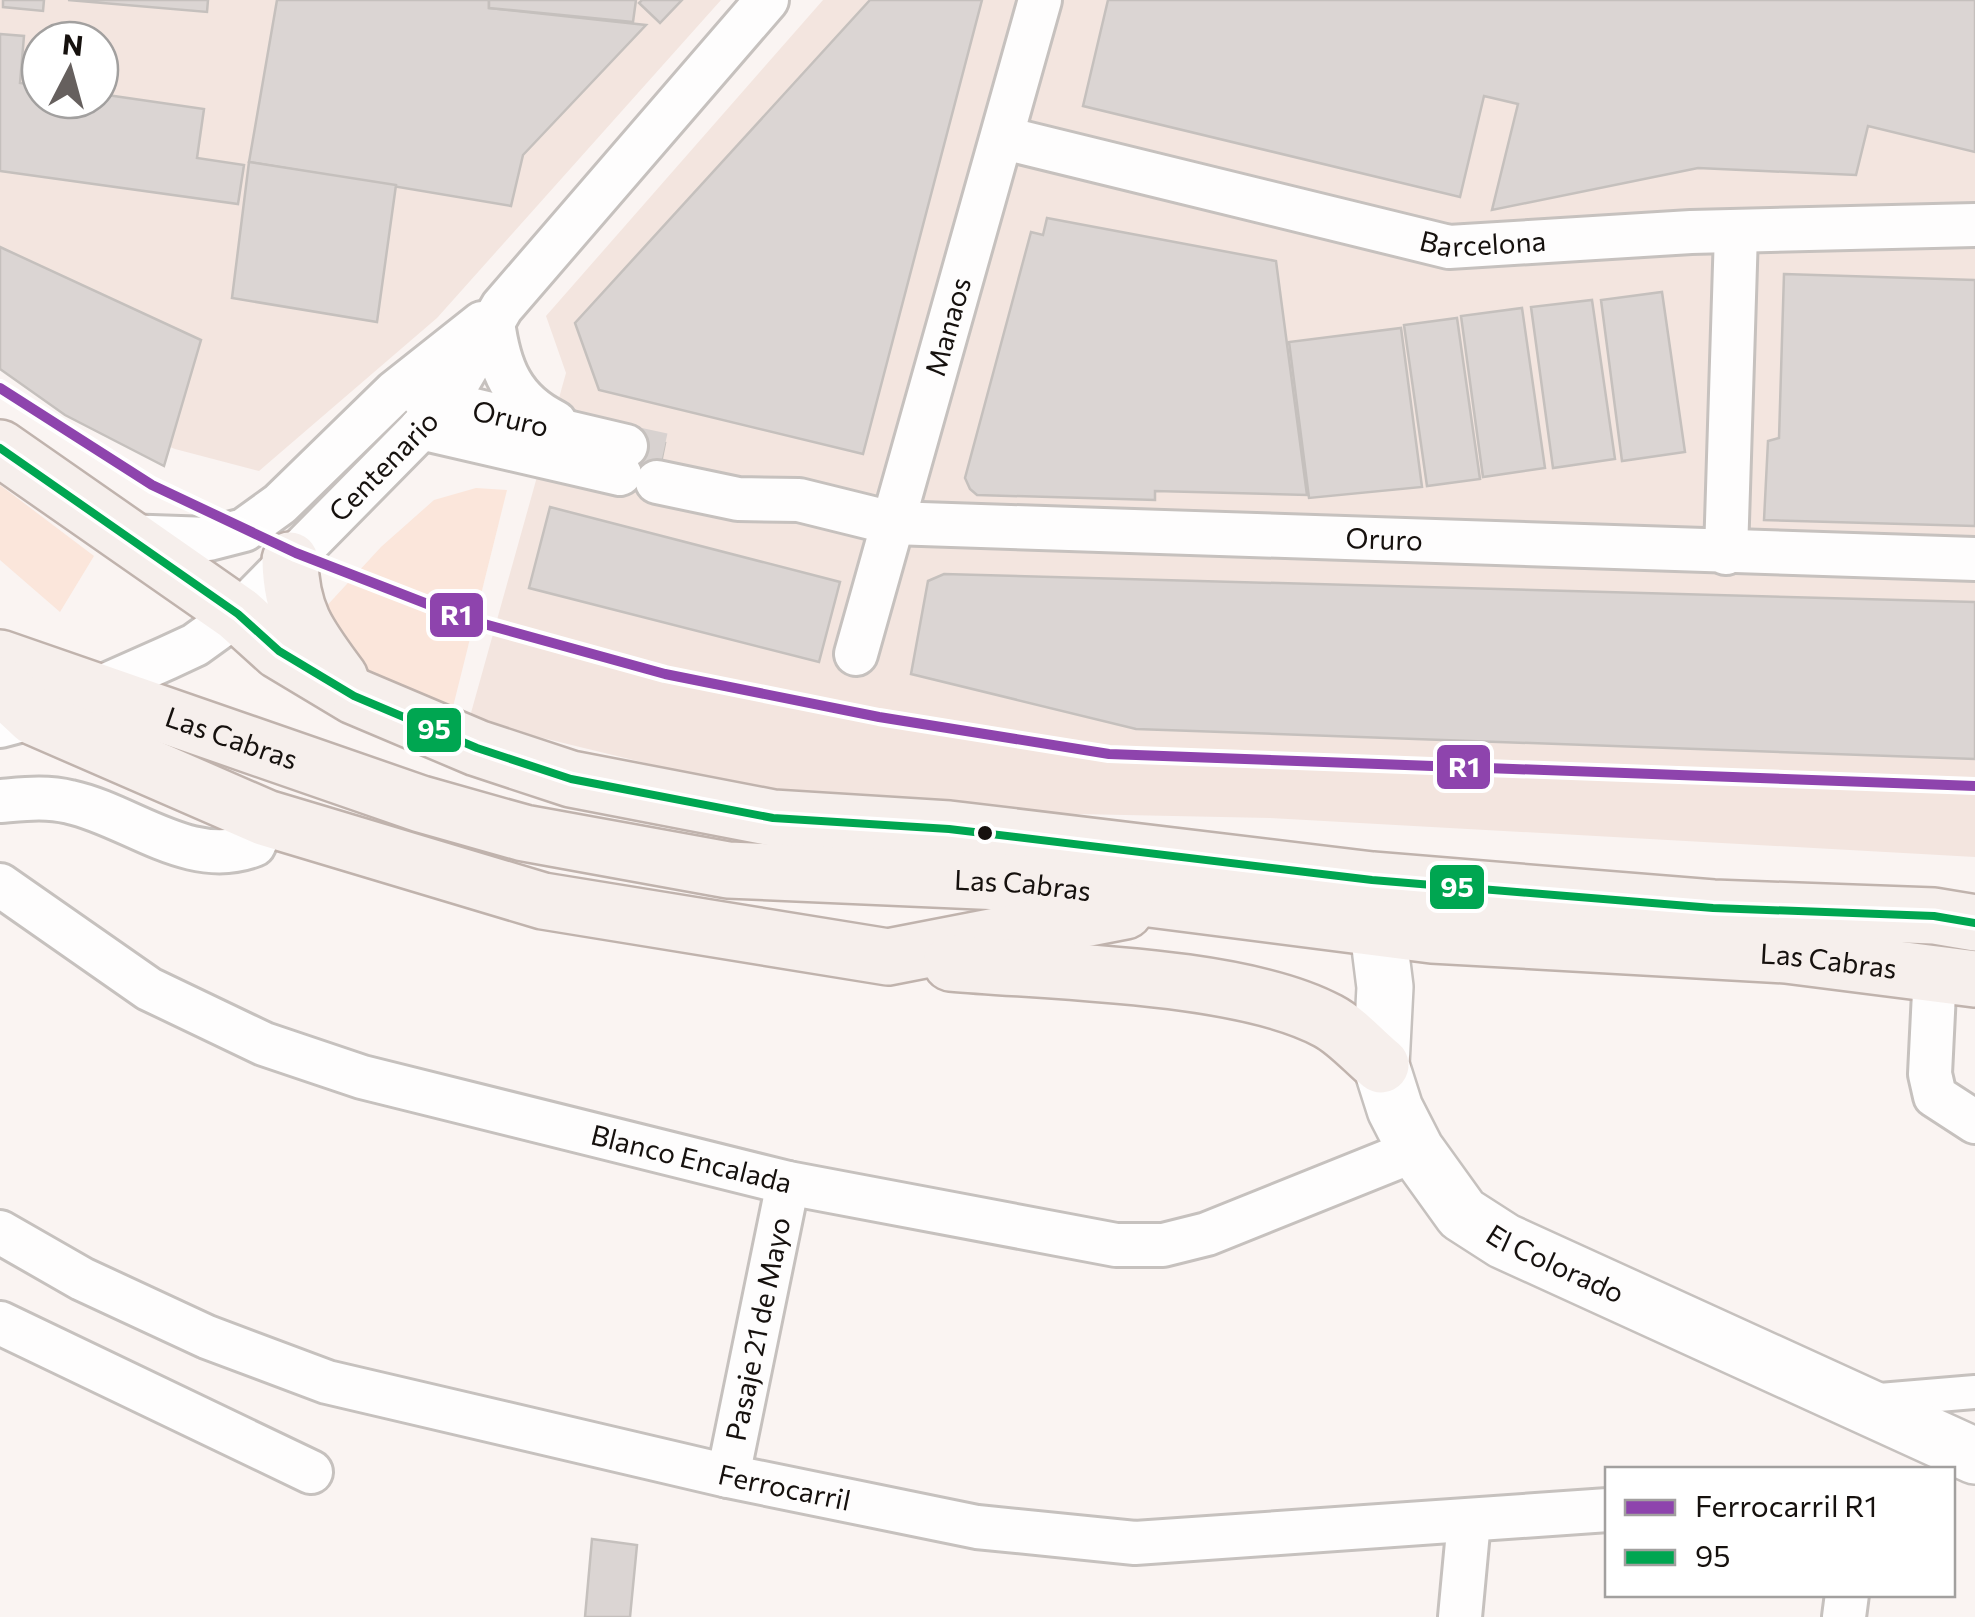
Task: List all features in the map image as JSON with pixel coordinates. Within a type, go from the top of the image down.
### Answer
[{"type":"main road","name":"Las Cabras","points":[[0,448],[238,614],[279,650],[354,696],[478,748],[571,780],[773,818],[949,829],[1376,904],[1955,975]]},
{"type":"main road","points":[[290,560],[290,594],[305,632],[354,696]]},
{"type":"main road","name":"Las Cabras","points":[[0,658],[422,804],[524,833],[728,870],[1025,883],[1167,903],[1713,908],[1934,916],[1975,923]]},
{"type":"main road","points":[[11,709],[266,818],[543,901],[888,957],[1152,981],[1264,998],[1330,1022],[1381,1065]]},
{"type":"main road","points":[[888,957],[1167,903]]},
{"type":"street","name":"Centenario","points":[[11,709],[91,690],[195,645],[238,614],[433,416],[497,315],[767,0]]},
{"type":"street","name":"Manaos","points":[[856,654],[1040,0]]},
{"type":"street","name":"Barcelona","points":[[1004,138],[1449,247],[1975,224]]},
{"type":"street","points":[[1726,553],[1736,233]]},
{"type":"street","name":"Centenario","points":[[124,536],[208,538],[244,530],[280,504],[395,392],[497,315]]},
{"type":"street","points":[[497,315],[498,361],[507,380],[532,410],[583,435]]},
{"type":"street","name":"Oruro","points":[[395,392],[433,416],[642,464]]},
{"type":"street","name":"Oruro","points":[[433,416],[583,435],[642,464],[738,499],[799,500],[892,523],[1726,553],[1975,558]]},
{"type":"street","points":[[0,801],[38,797],[71,802],[167,841],[236,852],[254,846],[266,818]]},
{"type":"street","name":"Blanco Encalada","points":[[0,885],[149,989],[264,1044],[362,1077],[788,1184],[1116,1244],[1163,1245],[1206,1234],[1416,1150]]},
{"type":"street","name":"El Colorado","points":[[1376,904],[1385,988],[1381,1065],[1416,1150],[1462,1214],[1504,1242],[1975,1456]]},
{"type":"street","points":[[1955,975],[1930,1074],[1934,1096],[1975,1122]]},
{"type":"street","name":"Pasaje 21 de Mayo","points":[[728,1476],[788,1184]]},
{"type":"street","name":"Ferrocarril","points":[[0,1232],[82,1279],[207,1337],[327,1382],[728,1476],[977,1527],[1135,1544],[1605,1510]]},
{"type":"street","points":[[0,1323],[311,1472]]},
{"type":"street","points":[[1858,1402],[1975,1392]]},
{"type":"street","points":[[1460,1617],[1470,1522]]},
{"type":"shaded area","points":[[0,0],[721,0],[437,318],[259,471],[175,449],[42,396],[0,365]]},
{"type":"shaded area","points":[[823,0],[1975,0],[1975,857],[1270,818],[984,812],[740,786],[469,720],[566,373],[546,316]]},
{"type":"shaded area","points":[[0,485],[94,556],[60,612],[0,560]]},
{"type":"shaded area","points":[[476,488],[507,490],[445,739],[384,709],[322,611],[381,547],[434,500]]},
{"type":"building","points":[[3,0],[44,0],[43,11],[3,7]]},
{"type":"building","points":[[68,0],[208,0],[207,12]]},
{"type":"building","points":[[277,0],[489,0],[489,8],[646,25],[523,155],[511,206],[249,162]]},
{"type":"building","points":[[489,0],[636,0],[633,22],[489,8]]},
{"type":"building","points":[[682,0],[660,23],[639,3]]},
{"type":"building","points":[[870,0],[982,0],[863,454],[599,390],[575,323]]},
{"type":"building","points":[[1108,0],[1975,0],[1975,152],[1868,126],[1856,175],[1698,168],[1492,210],[1518,104],[1484,96],[1460,197],[1083,106]]},
{"type":"building","points":[[0,34],[20,36],[20,120],[120,120],[120,97],[204,109],[197,158],[244,165],[238,204],[0,171]]},
{"type":"building","points":[[249,162],[396,185],[377,322],[232,298]]},
{"type":"building","points":[[1047,218],[1276,261],[1307,495],[1155,491],[1155,500],[977,495],[970,489],[965,478],[1031,232],[1043,235]]},
{"type":"building","points":[[0,247],[201,340],[164,466],[65,415],[0,369]]},
{"type":"building","points":[[1784,274],[1975,280],[1975,526],[1764,520],[1768,441],[1779,438]]},
{"type":"building","points":[[1662,292],[1685,452],[1622,461],[1601,300]]},
{"type":"building","points":[[1592,300],[1615,459],[1553,468],[1531,307]]},
{"type":"building","points":[[1522,308],[1545,468],[1483,477],[1461,316]]},
{"type":"building","points":[[1457,318],[1480,479],[1427,486],[1404,325]]},
{"type":"building","points":[[1401,328],[1422,487],[1309,498],[1289,342]]},
{"type":"building","points":[[629,435],[665,443],[655,492],[618,484]]},
{"type":"building","points":[[550,507],[840,582],[819,662],[529,588]]},
{"type":"building","points":[[944,574],[1975,602],[1975,759],[1136,729],[911,674],[928,581]]},
{"type":"building","points":[[592,1539],[637,1545],[630,1617],[585,1617]]},
{"type":"tunnel","points":[[626,446],[663,454]]},
{"type":"rail line","name":"R1","points":[[0,388],[152,485],[296,553],[466,619],[665,674],[879,717],[1109,754],[1975,786]]},
{"type":"transit line","name":"95","points":[[0,448],[238,614],[279,651],[354,696],[477,748],[571,779],[773,818],[949,829],[1372,880],[1713,908],[1934,916],[1975,923]]}]
